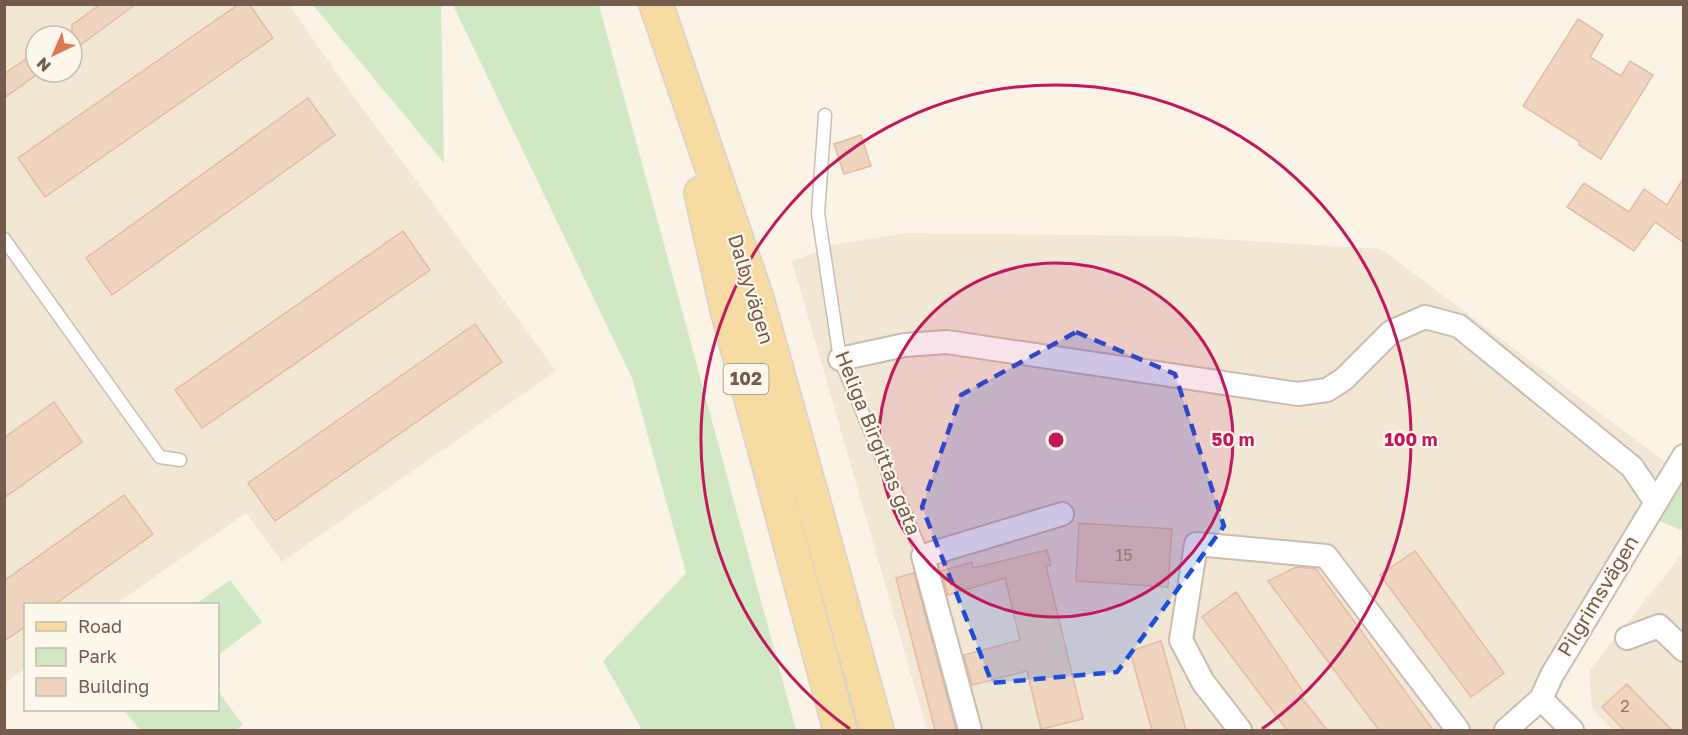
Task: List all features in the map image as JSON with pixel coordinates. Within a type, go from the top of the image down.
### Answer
[{"type":"main road","name":"Dalbyvägen","points":[[659,14],[727,309],[840,730]]},
{"type":"main road","name":"Dalbyvägen","points":[[659,14],[756,299],[877,730]]},
{"type":"street","points":[[840,359],[905,345],[947,342],[1298,394],[1327,390],[1344,379],[1391,332],[1425,317],[1459,326],[1632,467],[1655,501]]},
{"type":"street","name":"Pilgrimsvägen","points":[[1506,730],[1541,699],[1552,675],[1683,456]]},
{"type":"street","points":[[923,556],[1062,514]]},
{"type":"street","points":[[1240,730],[1203,682],[1181,640],[1196,544],[1326,556],[1458,730]]},
{"type":"street","name":"Heliga Birgittas gata","points":[[923,556],[970,730]]},
{"type":"street","points":[[1627,638],[1659,626],[1683,650]]},
{"type":"street","points":[[1541,699],[1572,730]]},
{"type":"lane","name":"Heliga Birgittas gata","points":[[825,115],[818,213],[840,359],[923,556]]},
{"type":"lane","points":[[4,239],[160,457],[180,460]]},
{"type":"highlighted area","points":[[1076,332],[1175,374],[1224,526],[1117,672],[992,683],[922,507],[961,395]]},
{"type":"shaded area","points":[[5,5],[289,5],[556,371],[282,562],[246,513],[117,603],[24,603],[24,669],[5,683]]},
{"type":"shaded area","points":[[906,233],[1168,236],[1381,249],[1668,464],[1534,691],[1492,730],[927,730],[792,261],[833,245]]},
{"type":"shaded area","points":[[1683,553],[1683,730],[1613,730],[1592,709],[1589,671]]},
{"type":"green space","points":[[313,5],[441,5],[444,163]]},
{"type":"green space","points":[[453,5],[599,5],[796,730],[642,730],[603,661],[686,573],[632,378]]},
{"type":"green space","points":[[1683,461],[1683,531],[1646,515]]},
{"type":"green space","points":[[230,580],[262,622],[219,654],[219,603],[197,603]]},
{"type":"green space","points":[[219,692],[243,725],[235,730],[140,730],[125,711],[219,711]]},
{"type":"building","points":[[101,4],[136,4],[84,42],[84,24],[73,24]]},
{"type":"building","points":[[239,4],[249,4],[273,38],[45,197],[18,158]]},
{"type":"building","points":[[1578,19],[1603,35],[1590,57],[1621,76],[1630,61],[1653,75],[1601,159],[1579,145],[1580,142],[1523,106]]},
{"type":"building","points":[[24,60],[24,84],[4,98],[4,74]]},
{"type":"building","points":[[308,98],[335,135],[112,295],[86,258]]},
{"type":"building","points":[[861,135],[871,166],[844,174],[834,144]]},
{"type":"building","points":[[1683,179],[1683,242],[1655,222],[1634,251],[1567,207],[1584,183],[1629,212],[1644,189],[1667,205]]},
{"type":"building","points":[[403,231],[430,270],[202,428],[175,390]]},
{"type":"building","points":[[475,324],[502,362],[275,521],[248,483]]},
{"type":"building","points":[[54,402],[82,442],[4,498],[4,438]]},
{"type":"building","points":[[124,495],[153,534],[56,603],[24,603],[24,627],[4,641],[4,581]]},
{"type":"building","points":[[1079,523],[1172,529],[1168,587],[1076,581]]},
{"type":"building","points":[[1047,550],[1051,565],[1046,566],[1083,719],[1041,729],[1027,671],[972,685],[964,655],[1020,640],[1005,578],[948,595],[941,571],[972,562],[973,568]]},
{"type":"building","points":[[1415,551],[1504,673],[1471,697],[1380,575]]},
{"type":"building","points":[[1296,567],[1316,569],[1433,730],[1379,730],[1268,581]]},
{"type":"building","points":[[914,573],[956,730],[935,730],[896,578]]},
{"type":"building","points":[[1236,592],[1304,693],[1300,696],[1327,730],[1287,730],[1202,617]]},
{"type":"building","points":[[1161,641],[1186,730],[1152,730],[1130,651]]},
{"type":"building","points":[[1627,684],[1672,730],[1624,730],[1602,707]]}]
